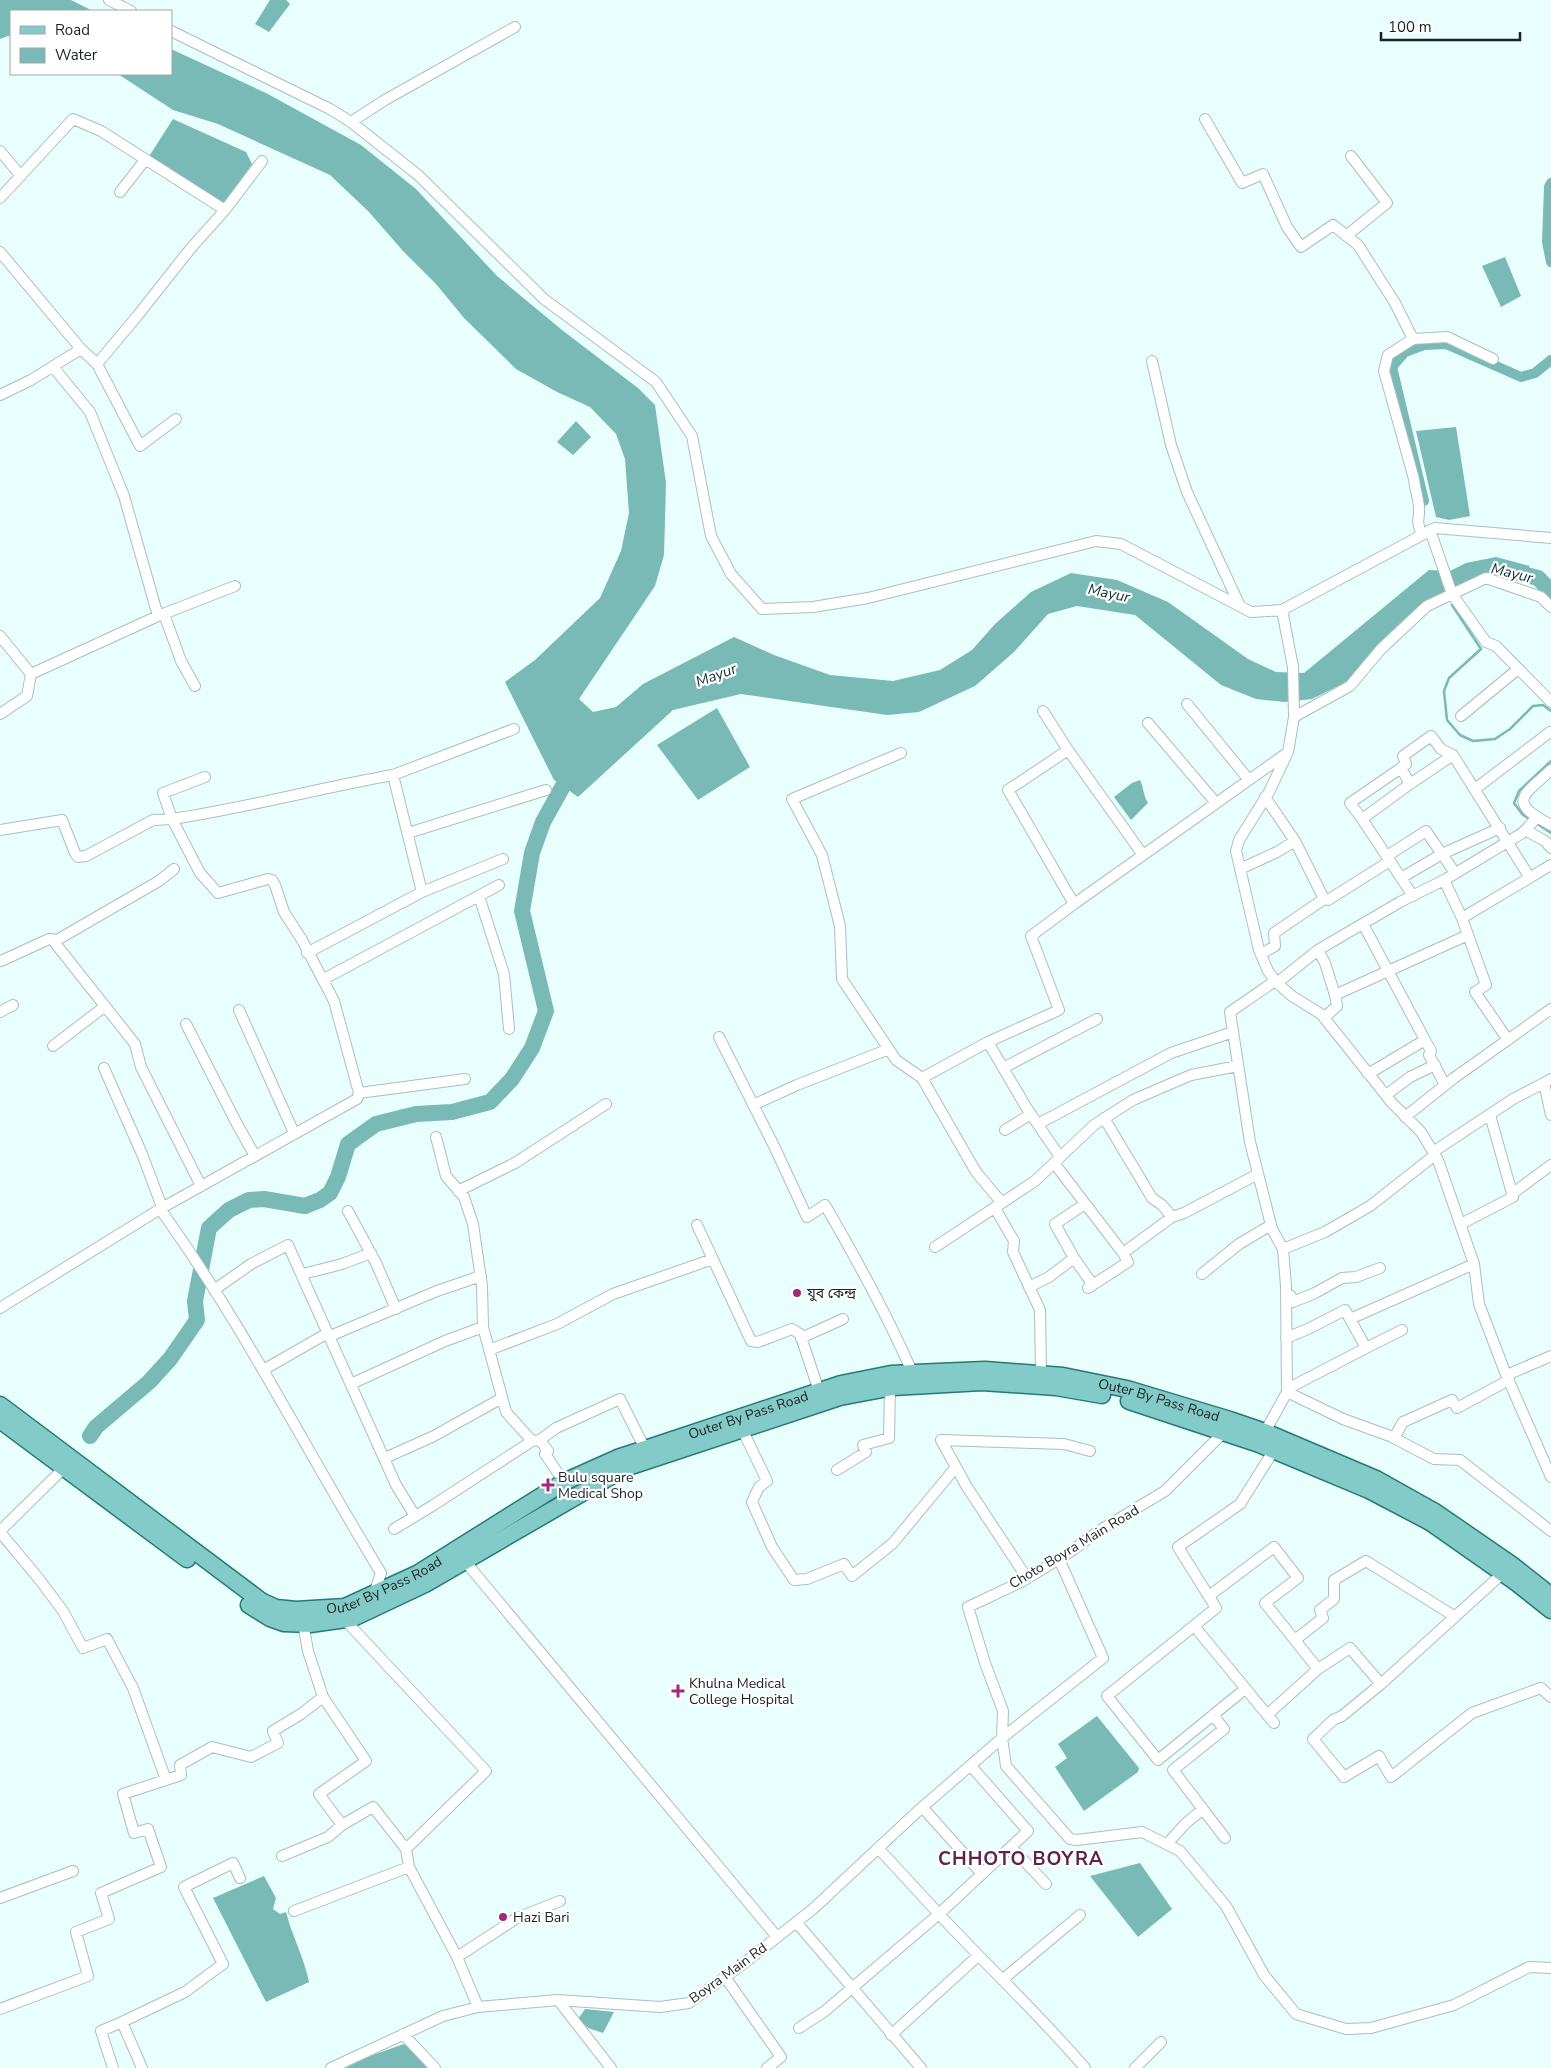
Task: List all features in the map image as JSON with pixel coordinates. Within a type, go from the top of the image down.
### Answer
[{"type":"main road","name":"Outer By Pass Road","points":[[0,1405],[262,1601],[276,1608],[313,1610],[345,1607],[417,1574],[564,1482],[620,1457],[841,1384],[912,1372],[985,1370],[1041,1374],[1127,1389],[1265,1432],[1376,1479],[1436,1512],[1512,1565],[1551,1596]]},
{"type":"main road","name":"Outer By Pass Road","points":[[0,1420],[254,1609],[284,1623],[303,1624],[353,1618],[425,1584],[625,1468],[840,1397],[890,1387],[982,1382],[1056,1387],[1121,1398],[1274,1450],[1370,1490],[1430,1522],[1503,1573],[1551,1610]]},
{"type":"street","points":[[109,0],[130,10]]},
{"type":"street","points":[[352,122],[385,100],[514,27]]},
{"type":"street","points":[[172,31],[330,109],[352,122],[418,175],[544,299],[656,382],[692,436],[711,536],[731,574],[762,609],[813,607],[868,598],[1096,541],[1121,544],[1251,612],[1282,610],[1435,528],[1551,538]]},
{"type":"street","points":[[1205,118],[1242,183],[1263,174],[1287,227],[1301,247],[1333,225],[1358,245],[1395,303],[1413,339]]},
{"type":"street","points":[[0,198],[73,119],[101,131],[225,210]]},
{"type":"street","points":[[0,151],[21,176]]},
{"type":"street","points":[[1346,236],[1387,203],[1351,156]]},
{"type":"street","points":[[120,192],[145,160]]},
{"type":"street","points":[[97,364],[191,248],[225,210],[262,161]]},
{"type":"street","points":[[0,252],[81,349],[97,364],[140,446],[176,419]]},
{"type":"street","points":[[1493,359],[1448,337],[1413,339],[1388,355],[1384,371],[1414,479],[1414,491],[1419,508],[1417,524],[1426,532],[1452,593],[1486,642],[1496,646],[1551,702]]},
{"type":"street","points":[[0,395],[30,380],[81,349]]},
{"type":"street","points":[[1152,361],[1171,445],[1187,492],[1240,606]]},
{"type":"street","points":[[53,366],[90,412],[124,496],[161,615],[181,661],[195,686]]},
{"type":"street","points":[[1293,712],[1350,686],[1381,649],[1427,606],[1486,578],[1541,597],[1551,607]]},
{"type":"street","points":[[31,674],[161,615],[235,586]]},
{"type":"street","points":[[1282,610],[1293,666],[1293,712],[1288,752],[1265,798],[1239,840],[1236,852],[1261,954],[1268,971],[1276,982],[1324,1018],[1368,1074],[1405,1117],[1421,1132],[1434,1153],[1474,1264],[1480,1304],[1508,1377],[1551,1477]]},
{"type":"street","points":[[0,636],[31,674],[27,696],[0,714]]},
{"type":"street","points":[[1461,716],[1518,669]]},
{"type":"street","points":[[1187,704],[1249,780]]},
{"type":"street","points":[[1043,711],[1068,750],[1143,855]]},
{"type":"street","points":[[1148,723],[1216,803]]},
{"type":"street","points":[[0,830],[62,820],[75,853],[78,857],[86,856],[153,820],[172,820],[204,814],[330,786],[393,775],[514,729]]},
{"type":"street","points":[[1475,789],[1550,732]]},
{"type":"street","points":[[1413,896],[1350,803],[1406,764],[1403,756],[1430,736],[1441,749],[1453,755],[1530,878]]},
{"type":"street","points":[[1068,750],[1008,790],[1074,904]]},
{"type":"street","points":[[922,1078],[988,1042],[1059,1010],[1031,936],[1288,752]]},
{"type":"street","points":[[901,753],[792,799],[822,855],[840,926],[842,979],[896,1060],[922,1078],[976,1172],[999,1205],[1014,1241],[1012,1252],[1040,1310],[1041,1374]]},
{"type":"street","points":[[1362,819],[1453,755]]},
{"type":"street","points":[[1401,768],[1410,784]]},
{"type":"street","points":[[1551,770],[1524,795],[1522,802],[1525,808],[1551,825]]},
{"type":"street","points":[[393,775],[422,892]]},
{"type":"street","points":[[0,1308],[161,1208],[357,1099],[359,1094],[334,1001],[324,979],[284,912],[272,880],[268,879],[218,893],[200,873],[172,820],[163,793],[204,777]]},
{"type":"street","points":[[408,833],[546,790]]},
{"type":"street","points":[[1265,798],[1295,840],[1324,899]]},
{"type":"street","points":[[1265,1432],[1287,1390],[1286,1296],[1283,1249],[1271,1225],[1250,1142],[1230,1012],[1276,982],[1318,950],[1444,880],[1526,829],[1537,817]]},
{"type":"street","points":[[1401,878],[1442,854],[1500,828]]},
{"type":"street","points":[[1526,829],[1546,841],[1551,848]]},
{"type":"street","points":[[1261,954],[1275,946],[1274,933],[1324,899],[1328,900],[1426,831],[1455,873]]},
{"type":"street","points":[[1240,869],[1277,852],[1295,840]]},
{"type":"street","points":[[307,953],[422,892],[503,859]]},
{"type":"street","points":[[1462,918],[1551,865]]},
{"type":"street","points":[[174,869],[159,881],[54,943],[104,1007],[136,1044],[141,1067],[201,1186]]},
{"type":"street","points":[[1444,880],[1462,918],[1486,985],[1475,992],[1508,1040]]},
{"type":"street","points":[[324,979],[499,885]]},
{"type":"street","points":[[479,896],[504,974],[509,1029]]},
{"type":"street","points":[[1363,924],[1431,1051],[1429,1055],[1445,1085]]},
{"type":"street","points":[[1335,995],[1468,935]]},
{"type":"street","points":[[1,961],[49,939],[57,940]]},
{"type":"street","points":[[1318,950],[1325,963],[1337,1006],[1324,1018]]},
{"type":"street","points":[[0,1012],[13,1005]]},
{"type":"street","points":[[52,1046],[104,1007]]},
{"type":"street","points":[[1405,1117],[1445,1085],[1551,1009]]},
{"type":"street","points":[[239,1010],[294,1134]]},
{"type":"street","points":[[1003,1068],[1098,1019]]},
{"type":"street","points":[[186,1024],[255,1156]]},
{"type":"street","points":[[1038,1124],[1171,1053],[1233,1032]]},
{"type":"street","points":[[719,1038],[807,1217],[825,1205],[852,1251],[892,1327],[912,1372]]},
{"type":"street","points":[[1368,1074],[1425,1040]]},
{"type":"street","points":[[988,1042],[1038,1124],[1057,1160],[1085,1204],[1128,1262],[1090,1286],[1055,1224],[1085,1204]]},
{"type":"street","points":[[753,1105],[797,1085],[889,1049]]},
{"type":"street","points":[[935,1247],[1035,1181],[1094,1124],[1133,1100],[1191,1075],[1238,1066]]},
{"type":"street","points":[[1386,1095],[1410,1077],[1434,1066]]},
{"type":"street","points":[[104,1068],[142,1154],[161,1208],[192,1253],[263,1370],[381,1573],[374,1594]]},
{"type":"street","points":[[359,1094],[466,1079]]},
{"type":"street","points":[[1283,1249],[1325,1232],[1370,1206],[1434,1153],[1514,1099],[1547,1081],[1551,1115]]},
{"type":"street","points":[[458,1191],[515,1163],[606,1104]]},
{"type":"street","points":[[1005,1130],[1031,1114]]},
{"type":"street","points":[[1490,1115],[1512,1194]]},
{"type":"street","points":[[1104,1118],[1152,1198],[1162,1205],[1172,1217]]},
{"type":"street","points":[[436,1137],[446,1176],[464,1197],[473,1224],[481,1276],[483,1327],[506,1412],[548,1451],[545,1454],[564,1482]]},
{"type":"street","points":[[1461,1224],[1513,1197],[1512,1194],[1551,1166]]},
{"type":"street","points":[[1123,1253],[1172,1217],[1184,1213],[1258,1174]]},
{"type":"street","points":[[348,1211],[371,1253],[396,1309]]},
{"type":"street","points":[[697,1225],[751,1341],[758,1342],[792,1329],[800,1334],[819,1391]]},
{"type":"street","points":[[1202,1274],[1239,1244],[1271,1225]]},
{"type":"street","points":[[214,1290],[251,1264],[288,1245],[303,1274],[396,1485],[415,1516]]},
{"type":"street","points":[[303,1274],[371,1253]]},
{"type":"street","points":[[1030,1287],[1049,1277],[1074,1258]]},
{"type":"street","points":[[489,1350],[557,1324],[613,1294],[713,1259]]},
{"type":"street","points":[[1350,1319],[1474,1264]]},
{"type":"street","points":[[1286,1296],[1291,1296],[1293,1302],[1315,1293],[1342,1278],[1356,1277],[1380,1268]]},
{"type":"street","points":[[263,1370],[326,1334],[330,1336],[437,1291],[481,1276]]},
{"type":"street","points":[[1286,1338],[1345,1310],[1366,1348],[1368,1347]]},
{"type":"street","points":[[801,1338],[843,1319]]},
{"type":"street","points":[[351,1384],[445,1341],[483,1327]]},
{"type":"street","points":[[1287,1390],[1402,1330]]},
{"type":"street","points":[[1394,1438],[1403,1422],[1452,1400],[1456,1408],[1508,1377],[1551,1356]]},
{"type":"street","points":[[837,1470],[866,1452],[862,1445],[888,1438],[890,1387]]},
{"type":"street","points":[[1287,1390],[1343,1419],[1394,1438],[1434,1459],[1460,1460],[1551,1531]]},
{"type":"street","points":[[385,1458],[434,1436],[502,1398]]},
{"type":"street","points":[[394,1529],[556,1428],[620,1399],[645,1449]]},
{"type":"street","points":[[742,1429],[768,1481],[759,1487],[752,1502],[772,1547],[794,1580],[807,1579],[844,1564],[852,1576],[893,1543],[956,1467]]},
{"type":"street","name":"Choto Boyra Main Road","points":[[1224,1432],[1165,1491],[1102,1529],[1060,1559],[1027,1578],[968,1606],[1002,1711],[1002,1738],[1006,1766],[1070,1839],[1077,1840],[1142,1832],[1180,1850],[1226,1906],[1264,1975],[1296,2014],[1346,2029],[1370,2028],[1454,2004],[1529,1967],[1551,1968]]},
{"type":"street","points":[[1027,1578],[967,1487],[941,1440],[1064,1444],[1090,1451]]},
{"type":"street","points":[[1245,1688],[1158,1760],[1107,1696],[1216,1608],[1178,1547],[1240,1504],[1274,1450]]},
{"type":"street","points":[[64,1468],[0,1532],[39,1578],[63,1611],[83,1648],[107,1639],[133,1688],[166,1780]]},
{"type":"street","points":[[1209,1596],[1274,1547],[1298,1578],[1265,1603],[1318,1669]]},
{"type":"street","name":"Boyra Main Rd","points":[[331,2068],[443,2016],[478,2007],[558,2000],[660,2007],[689,2003],[796,1922],[1002,1738],[1103,1658],[1060,1559]]},
{"type":"street","points":[[464,1560],[777,1937]]},
{"type":"street","points":[[1295,1640],[1323,1618],[1320,1610],[1334,1599],[1334,1580],[1366,1561],[1454,1616]]},
{"type":"street","points":[[1503,1573],[1381,1684],[1342,1716],[1333,1720],[1313,1740],[1344,1777],[1379,1756],[1391,1777],[1472,1713],[1541,1688],[1551,1698]]},
{"type":"street","points":[[344,1619],[486,1771],[406,1849]]},
{"type":"street","points":[[303,1624],[308,1651],[323,1697],[366,1761],[319,1794],[342,1825]]},
{"type":"street","points":[[1194,1626],[1270,1719],[1318,1669],[1350,1648],[1381,1684]]},
{"type":"street","points":[[0,2009],[88,1976],[76,1932],[109,1919],[101,1893],[161,1868],[148,1829],[134,1833],[123,1794],[181,1775],[180,1765],[212,1747],[251,1757],[278,1743],[273,1731],[301,1714],[323,1697]]},
{"type":"street","points":[[1213,1716],[1224,1729],[1173,1770],[1225,1838]]},
{"type":"street","points":[[799,2028],[825,2011],[939,1914],[1028,1831],[970,1766]]},
{"type":"street","points":[[282,1856],[328,1837],[342,1825],[373,1807],[406,1849],[408,1867],[457,1958],[478,2007]]},
{"type":"street","points":[[923,1808],[982,1874]]},
{"type":"street","points":[[1167,1844],[1203,1809]]},
{"type":"street","points":[[1011,1847],[1046,1884]]},
{"type":"street","points":[[878,1848],[978,1956],[1058,2036],[1085,2068]]},
{"type":"street","points":[[113,2068],[101,2031],[185,1992],[222,1964],[184,1887],[234,1864],[240,1878]]},
{"type":"street","points":[[294,1911],[408,1867]]},
{"type":"street","points":[[0,1898],[73,1871]]},
{"type":"street","points":[[457,1958],[518,1918],[560,1901]]},
{"type":"street","points":[[1002,1980],[1080,1915]]},
{"type":"street","points":[[796,1922],[920,2068]]},
{"type":"street","points":[[891,2035],[978,1956]]},
{"type":"street","points":[[725,1976],[781,2057],[767,2068]]},
{"type":"street","points":[[558,2000],[611,2068]]},
{"type":"street","points":[[122,2022],[142,2068]]},
{"type":"street","points":[[403,2034],[435,2068]]},
{"type":"street","points":[[1135,2068],[1161,2042]]},
{"type":"water","points":[[0,0],[71,0],[91,10],[10,10],[10,35],[0,39]]},
{"type":"water","points":[[270,0],[286,0],[290,4],[269,32],[255,24]]},
{"type":"water","points":[[172,49],[266,93],[361,145],[416,189],[497,276],[562,330],[638,388],[655,405],[666,483],[664,555],[655,586],[579,699],[593,712],[616,707],[643,684],[734,637],[774,655],[830,675],[893,681],[940,670],[972,650],[995,624],[1031,592],[1071,573],[1117,580],[1168,602],[1248,659],[1276,672],[1304,673],[1429,570],[1450,571],[1466,563],[1496,557],[1530,566],[1521,581],[1486,573],[1425,601],[1396,627],[1348,681],[1312,699],[1285,702],[1256,699],[1221,685],[1135,615],[1077,606],[1048,614],[1014,652],[975,686],[919,712],[887,715],[741,694],[673,710],[578,797],[554,780],[505,682],[535,660],[600,598],[621,551],[629,513],[625,459],[616,434],[590,407],[557,392],[516,369],[464,318],[436,284],[403,251],[369,212],[330,175],[218,124],[173,110],[120,75],[172,75]]},
{"type":"water","points":[[173,119],[246,152],[252,164],[224,203],[148,158]]},
{"type":"water","points":[[1505,257],[1521,296],[1501,307],[1482,266]]},
{"type":"water","points":[[576,421],[591,437],[573,455],[557,442]]},
{"type":"water","points":[[1456,427],[1470,516],[1449,520],[1436,517],[1416,431]]},
{"type":"water","points":[[717,708],[750,767],[698,800],[657,745]]},
{"type":"water","points":[[1140,780],[1148,803],[1131,820],[1114,797],[1132,783]]},
{"type":"water","points":[[1097,1716],[1139,1768],[1138,1772],[1084,1811],[1055,1767],[1067,1758],[1058,1744]]},
{"type":"water","points":[[1140,1863],[1172,1909],[1138,1937],[1090,1876]]},
{"type":"water","points":[[264,1876],[276,1898],[273,1909],[280,1914],[286,1912],[309,1982],[266,2002],[213,1898]]},
{"type":"water","points":[[585,2009],[614,2012],[603,2033],[588,2028],[578,2019]]},
{"type":"water","points":[[404,2044],[430,2068],[345,2068],[367,2057]]},
{"type":"waterway","points":[[1551,183],[1549,187],[1547,242],[1551,262]]},
{"type":"waterway","points":[[1424,501],[1392,367],[1405,352],[1424,345],[1446,344],[1521,377],[1535,373],[1551,360]]},
{"type":"waterway","name":"Mayur","points":[[1503,569],[1538,578],[1551,591]]},
{"type":"waterway","points":[[1452,605],[1481,649],[1449,678],[1444,691],[1447,720],[1460,735],[1473,741],[1495,739],[1510,729],[1533,706],[1543,705],[1551,711]]},
{"type":"waterway","points":[[1531,820],[1523,815],[1514,803],[1519,791],[1551,761]]},
{"type":"waterway","points":[[90,1436],[96,1427],[149,1382],[170,1359],[197,1320],[195,1301],[209,1228],[229,1210],[249,1200],[264,1199],[305,1206],[320,1200],[330,1193],[338,1177],[348,1144],[376,1124],[416,1114],[452,1112],[490,1102],[512,1079],[532,1048],[546,1011],[522,911],[532,853],[543,822],[573,768]]},
{"type":"waterway","points":[[1536,823],[1551,833]]},
{"type":"place","name":"যুব কেন্দ্র","points":[[797,1293]]},
{"type":"place","name":"Bulu square Medical Shop","points":[[548,1485]]},
{"type":"place","name":"Khulna Medical College Hospital","points":[[678,1691]]},
{"type":"place","name":"Hazi Bari","points":[[503,1917]]},
{"type":"district","name":"CHHOTO BOYRA","points":[[1021,1859]]}]
